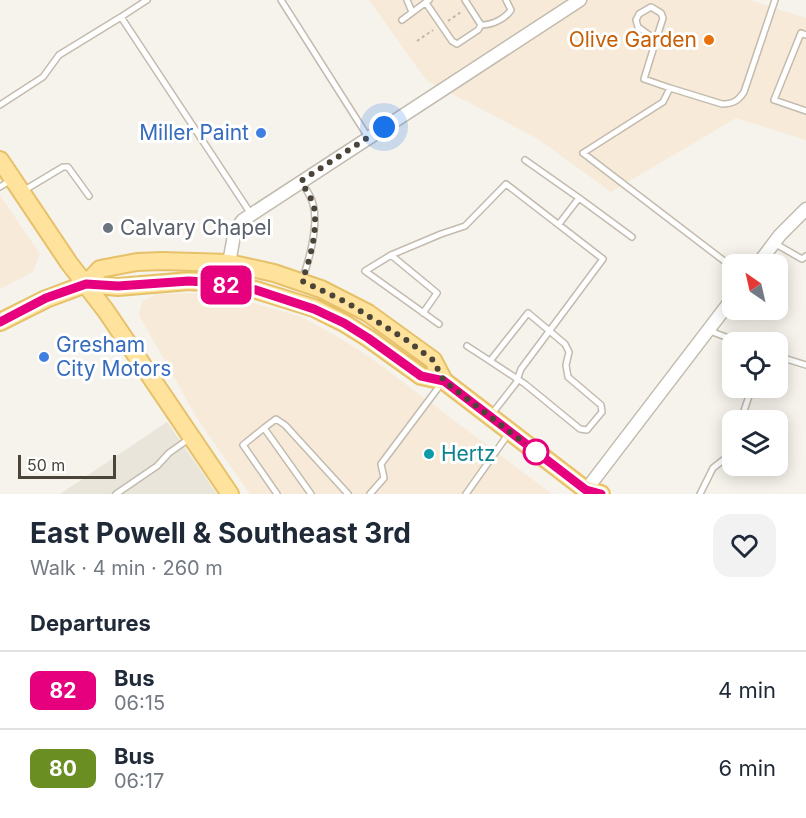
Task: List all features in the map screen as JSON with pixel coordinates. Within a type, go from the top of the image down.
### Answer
[{"type":"main road","points":[[0,160],[11,186],[106,311],[230,494]]},
{"type":"main road","points":[[86,284],[100,269],[137,262],[162,261],[229,263],[302,281],[346,302],[386,326],[433,360],[444,381],[592,492]]},
{"type":"main road","points":[[0,320],[46,298],[86,284],[118,286],[189,281],[219,283],[293,300],[344,323],[421,376],[444,381]]},
{"type":"main road","points":[[293,300],[302,281]]},
{"type":"street","points":[[229,263],[235,230],[251,214],[580,0]]},
{"type":"street","points":[[766,254],[806,209]]},
{"type":"street","points":[[592,492],[722,312]]},
{"type":"lane","points":[[0,105],[43,77],[59,55],[147,0]]},
{"type":"lane","points":[[281,0],[368,137]]},
{"type":"lane","points":[[406,0],[412,12]]},
{"type":"lane","points":[[465,0],[481,25]]},
{"type":"lane","points":[[481,25],[490,25],[509,13],[511,10],[506,0]]},
{"type":"lane","points":[[656,40],[638,27],[636,20],[639,14],[651,7],[661,13],[663,18],[644,79],[722,104],[730,104],[738,100],[744,92],[775,0]]},
{"type":"lane","points":[[402,20],[427,1],[453,43],[457,44],[478,30],[481,25]]},
{"type":"lane","points":[[121,17],[251,214]]},
{"type":"lane","points":[[806,35],[801,33],[774,100],[806,111]]},
{"type":"lane","points":[[670,88],[663,102],[583,153],[722,259]]},
{"type":"lane","points":[[525,160],[632,237]]},
{"type":"lane","points":[[11,186],[68,167],[89,196]]},
{"type":"lane","points":[[301,181],[314,206],[311,247],[302,281]]},
{"type":"lane","points":[[439,324],[364,271],[391,255],[465,226],[507,184],[603,259],[521,369],[517,379],[490,417]]},
{"type":"lane","points":[[559,224],[579,198]]},
{"type":"lane","points":[[774,243],[802,259],[806,256]]},
{"type":"lane","points":[[391,255],[437,293],[423,313]]},
{"type":"lane","points":[[467,346],[525,384],[580,429],[587,430],[602,412],[602,405],[568,377],[566,366],[569,352],[565,344],[528,313],[490,361]]},
{"type":"lane","points":[[708,330],[722,335]]},
{"type":"lane","points":[[788,359],[806,365]]},
{"type":"lane","points":[[370,494],[384,478],[381,464],[444,381]]},
{"type":"lane","points":[[277,494],[243,445],[276,419],[308,448],[348,494]]},
{"type":"lane","points":[[264,428],[311,494]]},
{"type":"lane","points":[[466,494],[510,432]]},
{"type":"lane","points":[[116,494],[157,466],[169,453],[192,437]]},
{"type":"lane","points":[[700,494],[713,468],[722,461]]},
{"type":"shaded area","points":[[369,0],[750,0],[806,18],[806,140],[736,118],[611,192],[538,139],[426,80]]},
{"type":"shaded area","points":[[0,195],[40,254],[33,272],[0,289]]},
{"type":"shaded area","points":[[201,293],[232,297],[302,317],[340,338],[371,358],[552,494],[250,494],[198,420],[139,315],[142,301],[156,294]]},
{"type":"shaded area","points":[[167,422],[217,494],[60,494]]},
{"type":"bus line","name":"82","points":[[0,322],[46,298],[86,284],[118,286],[189,281],[219,283],[293,300],[344,323],[421,376],[444,381],[586,490],[601,494]]},
{"type":"place","name":"Olive Garden","points":[[709,40]]},
{"type":"place","name":"Miller Paint","points":[[261,133]]},
{"type":"place","name":"Calvary Chapel","points":[[108,228]]},
{"type":"place","name":"Gresham City Motors","points":[[44,357]]},
{"type":"place","name":"Hertz","points":[[429,454]]},
{"type":"route","points":[[384,127],[301,181],[314,206],[311,247],[302,281],[368,314],[405,339],[433,360],[444,381],[536,452]]}]
